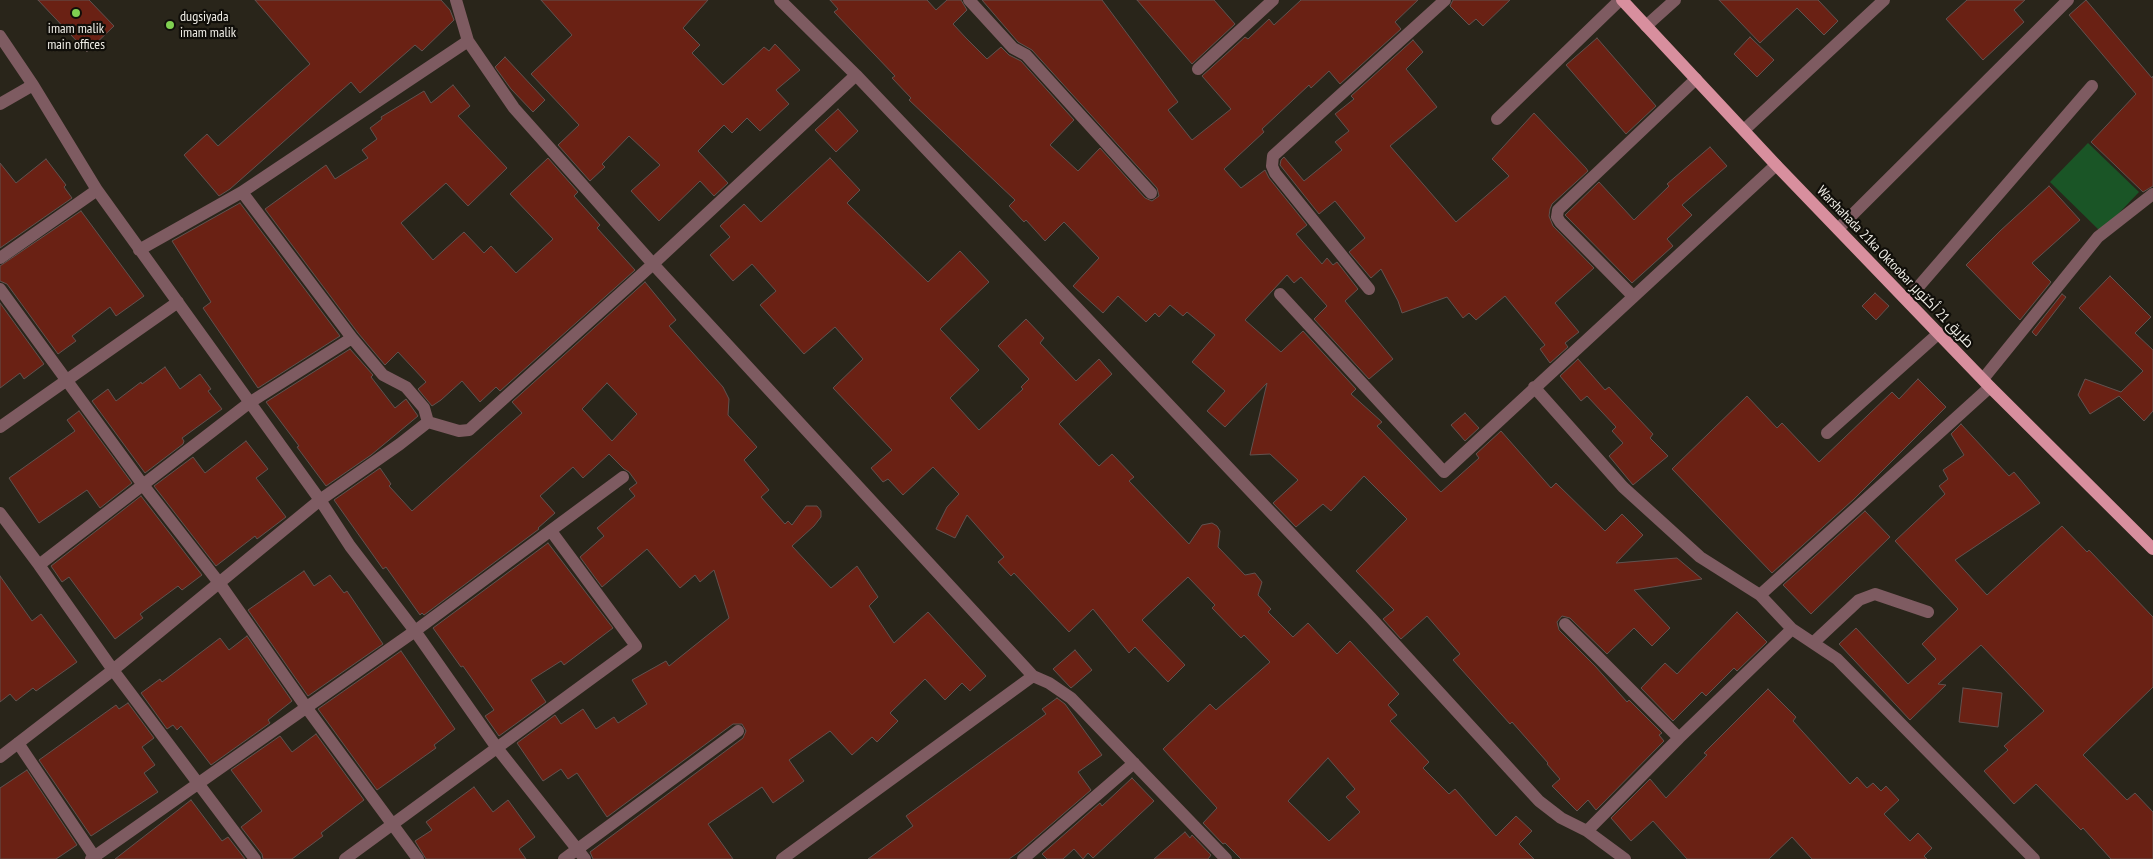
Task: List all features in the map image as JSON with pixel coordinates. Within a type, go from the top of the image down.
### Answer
[{"type":"main road","name":"Warshahada 21ka Oktoobar طريق 21 أكتوبر","points":[[1621,0],[1776,165],[1986,383],[2153,549]]},
{"type":"street","points":[[456,0],[468,41],[514,108],[653,264],[1033,676],[1049,683],[1071,698],[1226,859]]},
{"type":"street","points":[[780,0],[856,75],[1371,618],[1539,801],[1561,818],[1587,831],[1625,859]]},
{"type":"street","points":[[969,0],[1014,48],[1026,55],[1151,193]]},
{"type":"street","points":[[1198,70],[1273,0]]},
{"type":"street","points":[[1369,289],[1275,173],[1272,166],[1273,156],[1445,0]]},
{"type":"street","points":[[1497,119],[1621,0]]},
{"type":"street","points":[[1646,26],[1674,0]]},
{"type":"street","points":[[1744,130],[1884,0]]},
{"type":"street","points":[[1838,229],[2068,0]]},
{"type":"street","points":[[0,36],[33,85],[97,190],[320,500],[350,546],[415,631],[497,748],[585,859]]},
{"type":"street","points":[[140,250],[242,192],[468,41]]},
{"type":"street","points":[[428,422],[459,431],[469,430],[653,264],[856,75]]},
{"type":"street","points":[[1633,296],[1560,222],[1556,217],[1558,210],[1696,79]]},
{"type":"street","points":[[0,104],[33,85]]},
{"type":"street","points":[[1907,300],[2092,86]]},
{"type":"street","points":[[1280,294],[1444,472],[1776,165]]},
{"type":"street","points":[[0,258],[97,190]]},
{"type":"street","points":[[242,192],[352,338],[383,376],[406,387],[424,408],[428,422]]},
{"type":"street","points":[[1760,595],[1986,383],[2098,237],[2153,194]]},
{"type":"street","points":[[0,288],[143,485],[220,584],[306,707],[418,859]]},
{"type":"street","points":[[0,427],[178,302]]},
{"type":"street","points":[[1827,433],[1939,334]]},
{"type":"street","points":[[39,565],[249,403],[352,338]]},
{"type":"street","points":[[1534,387],[1622,487],[1700,557],[1760,595],[1792,629],[1837,659],[2034,859]]},
{"type":"street","points":[[0,757],[113,670],[320,500],[428,422]]},
{"type":"street","points":[[18,743],[94,858],[415,631],[623,477]]},
{"type":"street","points":[[0,513],[113,670],[255,859]]},
{"type":"street","points":[[345,859],[636,646],[551,531]]},
{"type":"street","points":[[1813,643],[1859,600],[1875,594],[1928,612]]},
{"type":"street","points":[[1565,624],[1679,738]]},
{"type":"street","points":[[1587,831],[1679,738],[1792,629]]},
{"type":"street","points":[[782,859],[1033,676]]},
{"type":"street","points":[[564,859],[738,731]]},
{"type":"street","points":[[1023,859],[1134,763]]},
{"type":"green space","points":[[2088,143],[2139,192],[2101,232],[2050,182]]},
{"type":"building","name":"imam malik main offices","points":[[38,0],[89,0],[114,26],[87,52]]},
{"type":"building","points":[[255,0],[441,0],[450,10],[454,20],[422,51],[415,45],[360,93],[351,82],[230,189],[219,196],[184,155],[207,134],[218,146],[310,64]]},
{"type":"building","points":[[541,0],[708,0],[683,28],[700,45],[692,53],[723,85],[764,47],[769,51],[775,44],[800,70],[776,90],[789,104],[760,131],[747,118],[732,133],[724,125],[698,151],[728,183],[714,196],[700,181],[659,221],[631,191],[660,165],[629,136],[602,164],[605,167],[590,181],[558,145],[579,125],[531,74],[572,35]]},
{"type":"building","points":[[830,0],[927,0],[936,10],[947,0],[961,0],[967,10],[953,24],[966,38],[987,59],[1001,47],[1009,55],[1021,61],[1074,120],[1050,145],[1078,171],[1100,148],[1145,198],[1152,201],[1159,196],[1157,188],[1032,50],[1018,42],[982,0],[1102,0],[1178,102],[1168,110],[1192,140],[1231,109],[1202,76],[1245,37],[1248,39],[1269,19],[1274,25],[1301,0],[1418,0],[1395,22],[1401,29],[1340,84],[1329,71],[1311,88],[1309,85],[1262,129],[1264,132],[1224,169],[1241,188],[1265,170],[1269,178],[1307,225],[1296,234],[1322,264],[1327,258],[1333,265],[1337,262],[1358,289],[1345,301],[1393,359],[1369,379],[1314,319],[1327,306],[1301,277],[1294,283],[1287,275],[1245,320],[1281,352],[1303,331],[1356,389],[1351,394],[1382,422],[1377,426],[1441,492],[1479,458],[1476,454],[1501,431],[1551,488],[1556,483],[1605,531],[1622,514],[1643,535],[1616,563],[1677,558],[1702,579],[1634,590],[1670,628],[1652,646],[1634,628],[1607,654],[1570,618],[1562,616],[1557,622],[1559,630],[1627,702],[1629,700],[1662,733],[1659,735],[1664,741],[1596,810],[1588,800],[1577,811],[1552,786],[1560,779],[1548,763],[1453,660],[1460,654],[1427,616],[1401,639],[1383,619],[1394,610],[1356,571],[1407,519],[1364,476],[1331,511],[1323,504],[1296,527],[1273,503],[1298,480],[1270,454],[1250,455],[1267,383],[1225,427],[1207,411],[1225,391],[1192,362],[1215,335],[1187,312],[1183,316],[1170,305],[1159,317],[1155,313],[1146,322],[1118,296],[1103,313],[1073,286],[1099,258],[1064,222],[1045,241],[1026,220],[1024,222],[1009,206],[1015,200],[909,100],[911,98],[892,78],[895,76],[834,12],[838,9]]},
{"type":"building","points":[[1137,0],[1214,0],[1235,24],[1192,64]]},
{"type":"building","points":[[1453,0],[1510,0],[1483,26],[1476,19],[1469,25],[1450,6]]},
{"type":"building","points":[[1719,0],[1818,0],[1838,21],[1824,35],[1797,8],[1760,43]]},
{"type":"building","points":[[1967,0],[2025,0],[2014,10],[2024,22],[1983,60],[1946,19]]},
{"type":"building","points":[[2086,0],[2152,78],[2153,76],[2153,186],[2143,192],[2091,142],[2136,94],[2069,15]]},
{"type":"building","points":[[1750,37],[1774,60],[1757,77],[1734,54]]},
{"type":"building","points":[[1597,38],[1656,106],[1626,134],[1566,65]]},
{"type":"building","points":[[1413,40],[1423,52],[1406,69],[1437,107],[1390,146],[1456,222],[1509,176],[1492,159],[1534,113],[1588,171],[1552,204],[1550,209],[1549,216],[1553,226],[1594,268],[1555,303],[1579,332],[1565,343],[1568,347],[1550,363],[1540,349],[1545,345],[1505,296],[1476,320],[1469,313],[1463,318],[1447,297],[1402,313],[1398,301],[1381,269],[1371,278],[1349,252],[1365,238],[1335,201],[1319,214],[1280,165],[1284,157],[1304,181],[1342,150],[1335,142],[1349,131],[1335,114],[1354,99],[1351,96]]},
{"type":"building","points":[[505,57],[545,100],[533,112],[511,89],[495,67]]},
{"type":"building","points":[[453,85],[470,106],[458,116],[507,168],[468,206],[446,183],[401,223],[433,260],[464,232],[484,253],[491,246],[516,273],[553,239],[510,194],[548,158],[578,192],[574,196],[600,225],[597,228],[635,270],[500,391],[496,387],[480,402],[462,381],[432,406],[418,389],[426,382],[398,352],[385,365],[358,333],[265,209],[326,165],[335,179],[368,158],[362,150],[377,139],[370,128],[382,119],[381,117],[424,91],[431,103]]},
{"type":"building","points":[[838,109],[858,131],[836,152],[815,130]]},
{"type":"building","points":[[1710,147],[1727,166],[1682,205],[1692,215],[1667,239],[1673,246],[1632,283],[1565,215],[1599,182],[1634,220],[1669,186],[1667,184]]},
{"type":"building","points":[[830,158],[860,190],[847,203],[928,282],[960,251],[989,282],[940,329],[979,370],[950,398],[979,430],[1023,389],[1021,387],[1029,379],[998,346],[1026,319],[1044,338],[1040,343],[1076,381],[1099,359],[1112,374],[1059,424],[1099,466],[1112,454],[1134,477],[1129,481],[1189,544],[1202,525],[1212,523],[1217,526],[1220,531],[1218,547],[1245,575],[1255,573],[1262,582],[1258,595],[1271,609],[1268,612],[1293,637],[1308,623],[1337,654],[1350,641],[1399,694],[1388,705],[1397,715],[1390,721],[1429,762],[1423,768],[1449,794],[1455,789],[1496,836],[1516,816],[1532,831],[1519,844],[1534,859],[1241,859],[1203,823],[1217,808],[1163,749],[1210,704],[1216,710],[1270,662],[1244,635],[1241,638],[1212,608],[1215,605],[1188,577],[1142,620],[1185,665],[1168,682],[1135,647],[1129,653],[1093,609],[1069,632],[1014,573],[1011,576],[998,562],[1004,557],[967,515],[955,538],[936,529],[947,507],[959,494],[933,467],[903,495],[888,479],[883,482],[871,468],[892,450],[833,388],[863,359],[835,327],[804,354],[760,305],[776,291],[752,264],[733,281],[710,255],[730,237],[720,226],[744,204],[761,222]],"holes":[[[1328,758],[1355,789],[1346,797],[1360,812],[1329,841],[1288,801]]]},
{"type":"building","points":[[46,159],[66,185],[64,187],[72,198],[0,248],[0,163],[16,183]]},
{"type":"building","points":[[2049,186],[2080,220],[2032,263],[2051,282],[2020,320],[1966,265]]},
{"type":"building","points":[[240,203],[340,336],[258,388],[203,308],[211,302],[172,241]]},
{"type":"building","points":[[81,211],[144,296],[116,316],[110,307],[72,336],[76,341],[58,354],[7,284],[0,281],[0,266]]},
{"type":"building","points":[[2110,276],[2151,317],[2135,333],[2153,350],[2153,411],[2144,421],[2119,396],[2090,414],[2078,395],[2085,379],[2121,392],[2143,371],[2079,308]]},
{"type":"building","points":[[645,282],[676,320],[669,326],[723,387],[729,399],[728,415],[757,447],[744,460],[769,490],[761,497],[785,524],[788,521],[792,525],[806,506],[817,506],[821,511],[821,517],[814,526],[792,546],[831,588],[857,566],[878,597],[869,606],[894,643],[928,612],[986,676],[970,691],[962,683],[945,700],[925,679],[890,713],[898,721],[877,742],[872,737],[852,755],[830,731],[789,760],[804,781],[773,803],[762,787],[708,824],[733,859],[593,859],[590,852],[743,738],[746,731],[742,724],[733,724],[607,817],[577,773],[568,779],[561,769],[543,781],[517,743],[555,715],[561,724],[583,709],[596,729],[614,717],[618,723],[647,704],[632,680],[666,661],[669,666],[729,618],[714,570],[700,582],[695,575],[680,588],[647,549],[602,587],[580,557],[604,536],[597,528],[635,496],[629,489],[637,483],[629,472],[609,454],[583,478],[573,467],[540,496],[555,513],[539,529],[424,615],[422,613],[420,615],[386,567],[383,569],[334,500],[380,468],[391,484],[389,486],[412,511],[522,413],[512,402]],"holes":[[[607,383],[637,414],[612,441],[582,409]]]},
{"type":"building","points":[[1875,293],[1889,306],[1876,320],[1862,306]]},
{"type":"building","points":[[2062,294],[2066,297],[2036,336],[2032,332]]},
{"type":"building","points":[[0,303],[44,364],[24,379],[20,373],[0,388]]},
{"type":"building","points":[[350,349],[373,375],[371,377],[395,408],[406,399],[418,416],[371,455],[326,486],[266,402]]},
{"type":"building","points":[[1578,359],[1605,390],[1609,387],[1653,434],[1650,438],[1668,456],[1633,485],[1609,456],[1623,443],[1612,431],[1616,427],[1587,396],[1581,401],[1560,376]]},
{"type":"building","points":[[165,367],[180,389],[200,374],[211,389],[208,391],[222,409],[182,438],[183,444],[145,473],[92,401],[108,389],[116,401]]},
{"type":"building","points":[[1918,379],[1946,407],[1854,499],[1772,573],[1672,469],[1747,396],[1777,428],[1782,423],[1819,462],[1892,392],[1899,399]]},
{"type":"building","points":[[79,411],[132,483],[100,508],[87,490],[39,523],[9,478],[75,431],[67,420]]},
{"type":"building","points":[[1465,413],[1479,428],[1465,441],[1451,425]]},
{"type":"building","points":[[1961,424],[2009,476],[2014,472],[2040,503],[1955,560],[1987,595],[2062,526],[2087,552],[2089,550],[2153,617],[2153,687],[2083,755],[2127,800],[2135,793],[2153,812],[2153,859],[2111,859],[2083,828],[2081,830],[2036,784],[2014,804],[1984,771],[2008,750],[2004,746],[2044,711],[1981,645],[1938,684],[1946,685],[1910,720],[1839,644],[1856,628],[1908,684],[1936,659],[1922,644],[1958,609],[1895,541],[1945,494],[1939,486],[1948,479],[1943,470],[1964,455],[1951,434]]},
{"type":"building","points":[[246,441],[268,469],[256,478],[286,517],[257,539],[255,536],[216,566],[154,486],[193,457],[205,473]]},
{"type":"building","points":[[141,496],[202,575],[182,590],[178,586],[140,614],[143,618],[115,639],[69,577],[62,582],[51,566]]},
{"type":"building","points":[[1865,511],[1890,537],[1811,614],[1783,585]]},
{"type":"building","points":[[548,543],[613,628],[564,665],[561,661],[531,680],[546,702],[499,736],[485,716],[494,710],[433,628]]},
{"type":"building","points":[[304,571],[314,586],[330,575],[344,593],[347,591],[383,644],[308,696],[248,610]]},
{"type":"building","points":[[0,576],[32,621],[41,614],[77,662],[36,691],[33,688],[16,701],[10,694],[0,702]]},
{"type":"building","points":[[1737,612],[1767,642],[1737,671],[1734,668],[1706,696],[1702,692],[1673,721],[1641,688],[1665,663],[1677,674]]},
{"type":"building","points":[[247,636],[292,701],[268,720],[270,723],[211,765],[181,726],[177,730],[173,725],[167,729],[141,693],[160,679],[162,682],[220,638],[229,650]]},
{"type":"building","points":[[1075,650],[1092,670],[1071,688],[1053,669]]},
{"type":"building","points":[[401,651],[455,729],[434,745],[436,748],[377,790],[318,709]]},
{"type":"building","points":[[1963,688],[2002,693],[1998,727],[1959,722]]},
{"type":"building","points":[[1768,689],[1796,717],[1793,721],[1850,784],[1857,777],[1867,788],[1873,783],[1881,791],[1886,786],[1899,800],[1884,814],[1910,841],[1918,833],[1932,848],[1924,856],[1927,859],[1812,859],[1792,837],[1769,859],[1687,859],[1653,821],[1631,841],[1611,818],[1650,779],[1666,798],[1707,755],[1704,753]]},
{"type":"building","points":[[1057,698],[1065,704],[1102,755],[1078,772],[1091,790],[1019,852],[1009,859],[868,859],[913,826],[906,816],[1046,714],[1042,709]]},
{"type":"building","points":[[128,703],[154,738],[142,747],[155,765],[144,773],[158,792],[91,836],[39,760],[116,705],[119,709]]},
{"type":"building","points":[[316,734],[364,800],[321,833],[323,836],[292,859],[263,859],[262,854],[241,827],[262,811],[231,770],[280,736],[292,752]]},
{"type":"building","points":[[27,770],[77,845],[56,859],[0,859],[0,788]]},
{"type":"building","points":[[1132,778],[1154,801],[1093,858],[1088,853],[1083,859],[1074,849],[1063,859],[1047,859],[1042,854],[1100,803],[1102,806]]},
{"type":"building","points":[[474,787],[493,812],[508,800],[535,837],[519,849],[526,859],[426,859],[415,841],[432,830],[426,822]]},
{"type":"building","points":[[191,800],[222,841],[228,837],[245,859],[115,859]]},
{"type":"building","points":[[1185,832],[1190,838],[1192,835],[1211,855],[1208,859],[1154,859]]},
{"type":"place","name":"imam malik main offices","points":[[76,13]]},
{"type":"place","name":"dugsiyada imam malik","points":[[170,25]]}]
